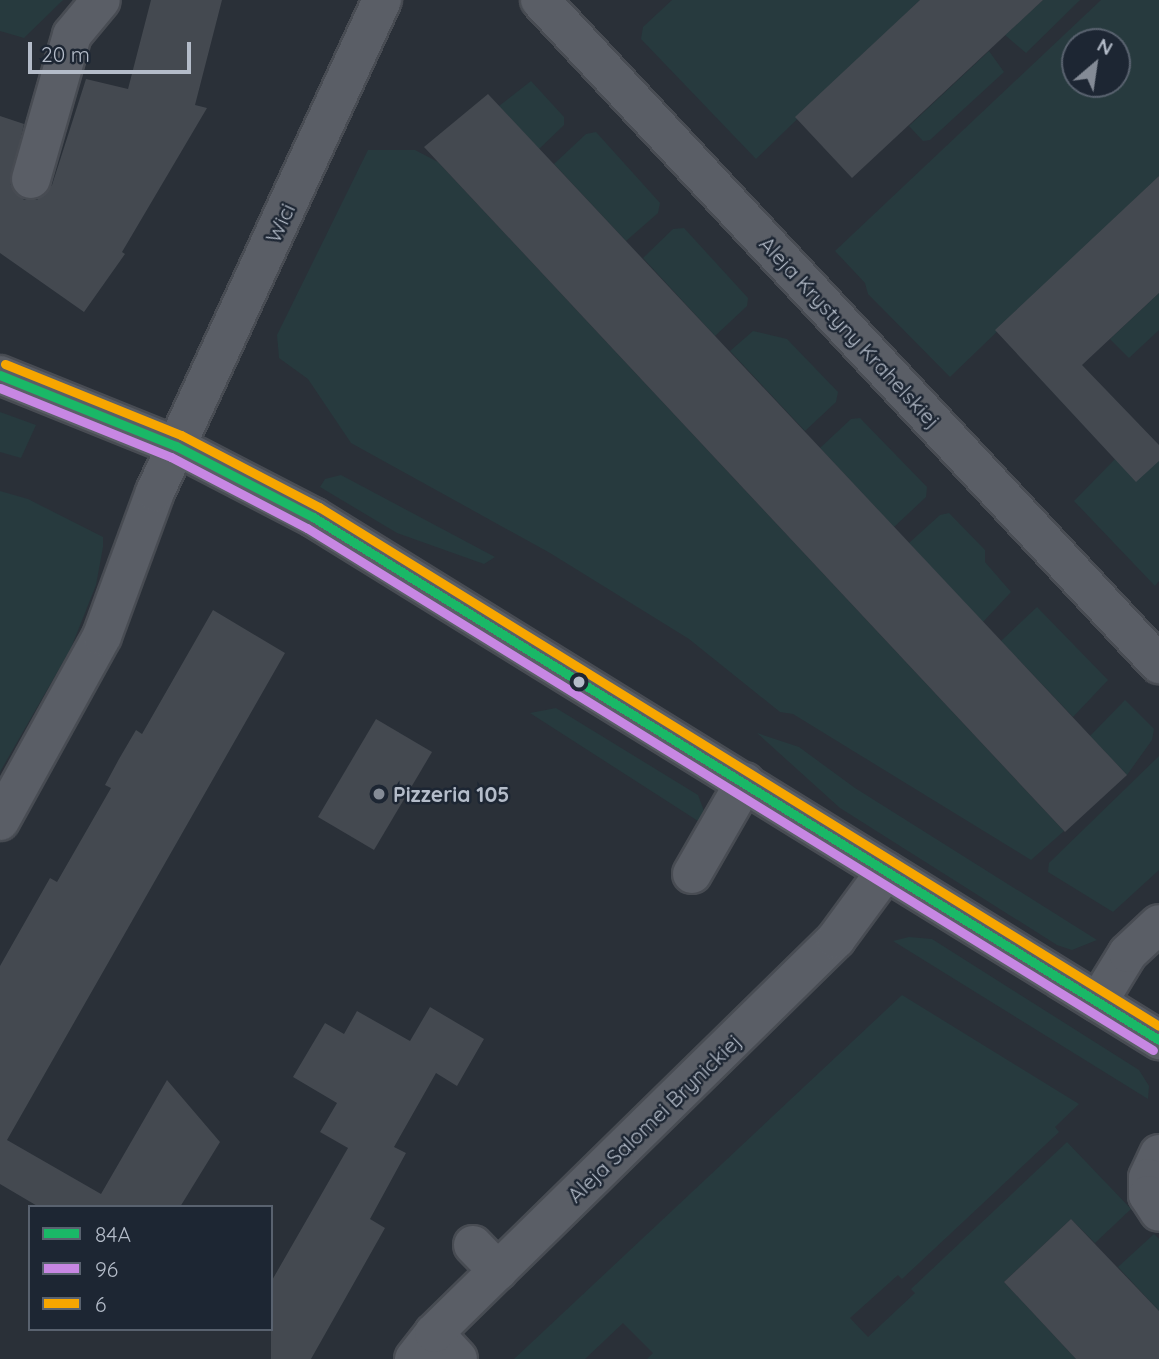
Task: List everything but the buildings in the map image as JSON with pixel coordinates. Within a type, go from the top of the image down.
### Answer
[{"type":"street","points":[[31,179],[72,35],[101,0]]},
{"type":"street","name":"Wici","points":[[0,821],[102,636],[176,446],[382,0]]},
{"type":"street","name":"Aleja Krystyny Krahelskiej","points":[[540,0],[1159,664]]},
{"type":"street","points":[[0,375],[176,446],[386,559],[1159,1040]]},
{"type":"street","points":[[692,874],[745,782]]},
{"type":"street","name":"Aleja Salomei Brynickiej","points":[[436,1350],[485,1258],[836,939],[886,871]]},
{"type":"street","points":[[1098,1002],[1128,953],[1159,923]]},
{"type":"street","points":[[1159,1154],[1148,1187],[1159,1212]]},
{"type":"green space","points":[[0,0],[63,0],[24,38],[0,31]]},
{"type":"green space","points":[[672,0],[920,0],[756,159],[641,39],[643,27]]},
{"type":"green space","points":[[1043,0],[1080,0],[1026,53],[1005,35]]},
{"type":"green space","points":[[1101,0],[1159,0],[1159,176],[950,377],[868,294],[865,283],[835,251],[1061,38],[1061,98],[1131,98],[1131,28],[1071,28]]},
{"type":"green space","points":[[989,51],[1004,72],[930,140],[923,141],[909,126]]},
{"type":"green space","points":[[531,81],[564,117],[564,125],[539,149],[499,106]]},
{"type":"green space","points":[[596,132],[660,203],[658,213],[626,241],[554,164],[586,134]]},
{"type":"green space","points":[[368,150],[415,150],[438,162],[1064,831],[1031,860],[793,714],[780,712],[689,639],[550,553],[351,443],[308,379],[279,358],[277,335]]},
{"type":"green space","points":[[684,228],[748,298],[747,306],[715,336],[643,258],[673,229]]},
{"type":"green space","points":[[1159,293],[1159,330],[1129,358],[1110,339]]},
{"type":"green space","points":[[753,331],[787,339],[838,392],[836,402],[805,431],[730,351]]},
{"type":"green space","points":[[0,412],[36,425],[21,458],[0,452]]},
{"type":"green space","points":[[860,418],[927,487],[926,497],[894,527],[820,448],[851,419]]},
{"type":"green space","points":[[1115,459],[1159,461],[1159,581],[1155,586],[1074,501]]},
{"type":"green space","points":[[341,475],[495,557],[484,564],[397,533],[320,487],[325,479]]},
{"type":"green space","points":[[0,491],[28,499],[103,537],[103,547],[96,585],[71,648],[0,772]]},
{"type":"green space","points":[[949,513],[985,550],[985,562],[1011,592],[983,622],[909,543],[940,515]]},
{"type":"green space","points":[[1037,607],[1108,680],[1073,717],[1001,641]]},
{"type":"green space","points":[[1125,700],[1154,729],[1152,740],[1127,775],[1090,736]]},
{"type":"green space","points":[[556,708],[698,795],[704,811],[698,821],[530,713]]},
{"type":"green space","points":[[757,733],[799,747],[855,788],[1097,940],[1072,950],[1057,945],[840,808]]},
{"type":"green space","points":[[1159,756],[1159,870],[1113,912],[1048,872],[1049,863]]},
{"type":"green space","points":[[909,937],[932,939],[1139,1070],[1149,1086],[1148,1099],[893,941]]},
{"type":"green space","points":[[902,995],[1079,1104],[1055,1127],[1059,1132],[902,1279],[898,1275],[850,1318],[868,1337],[915,1293],[911,1289],[1067,1142],[1131,1209],[1095,1243],[1071,1219],[1004,1282],[1076,1359],[647,1359],[653,1353],[623,1323],[585,1359],[514,1359]]},
{"type":"green space","points":[[1154,1234],[1159,1239],[1159,1311],[1118,1267]]},
{"type":"transit line","name":"6","points":[[5,364],[181,435],[319,507],[1159,1026]]},
{"type":"transit line","name":"84A","points":[[0,375],[176,446],[313,517],[1159,1040]]},
{"type":"transit line","name":"96","points":[[0,388],[171,457],[307,528],[1153,1050]]},
{"type":"place","name":"Pizzeria 105","points":[[379,794]]}]
